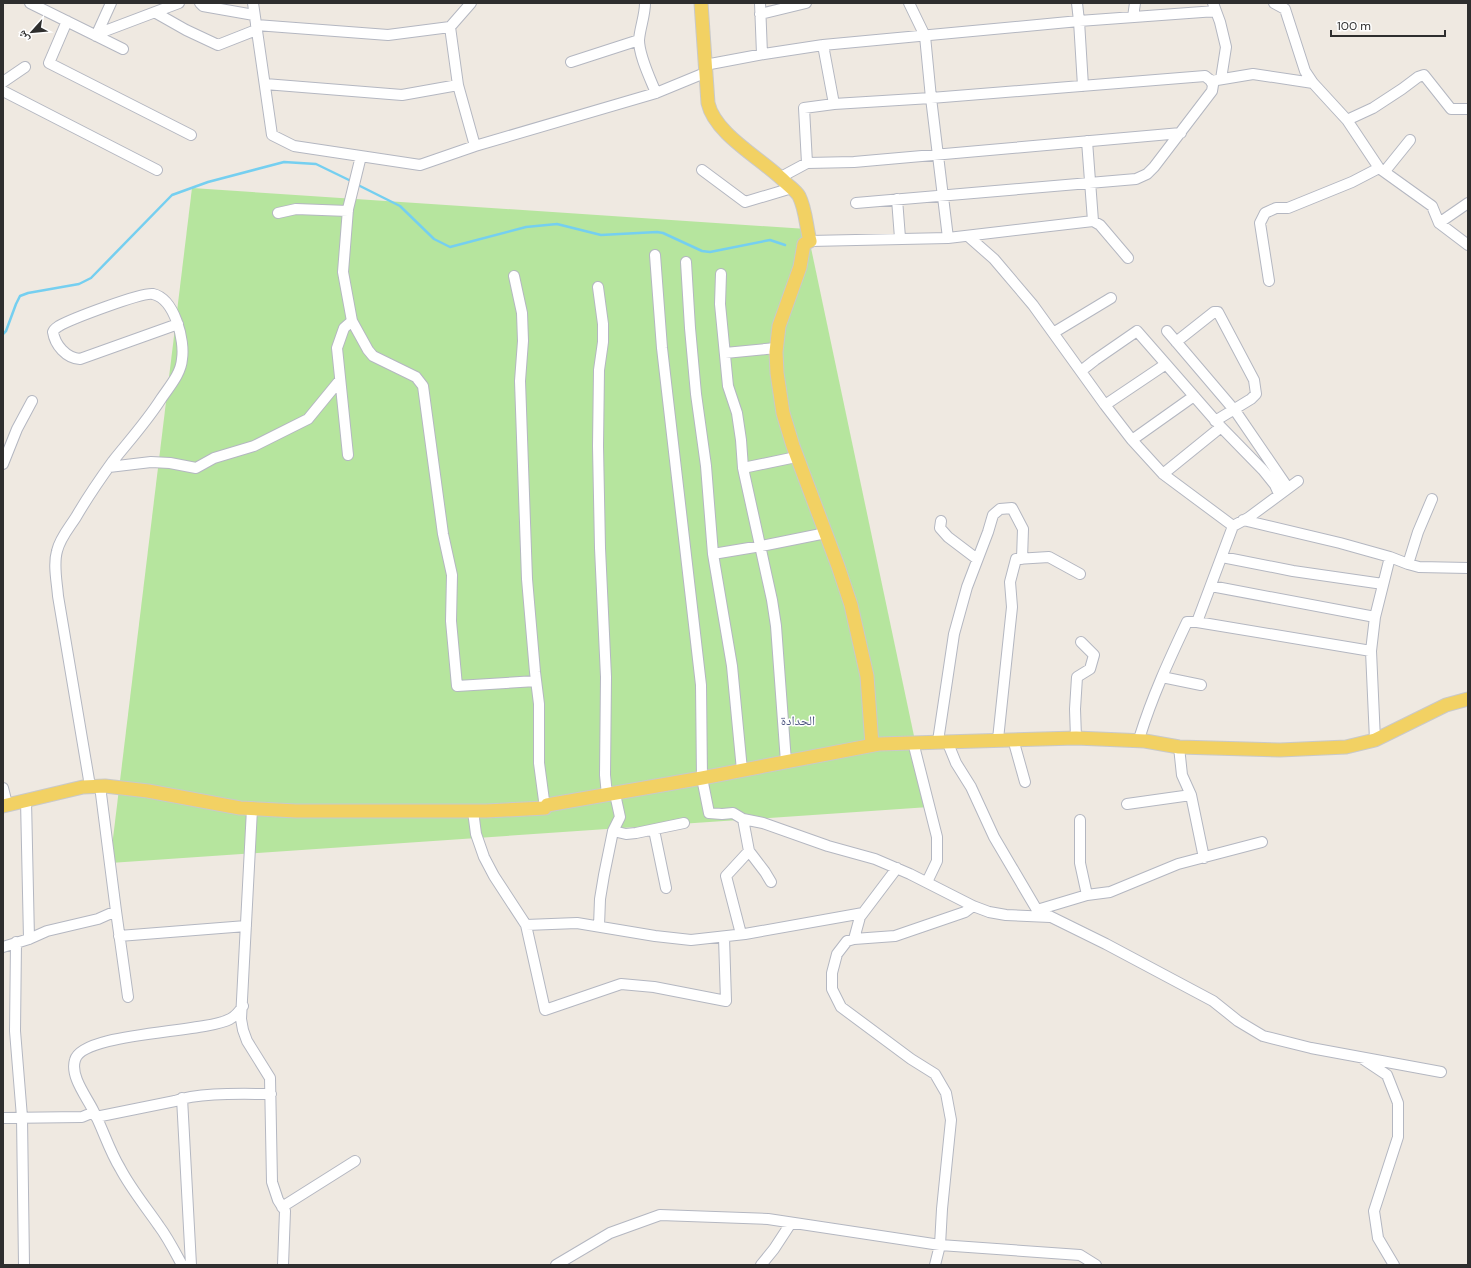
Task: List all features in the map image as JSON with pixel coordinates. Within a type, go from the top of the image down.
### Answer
[{"type":"main road","points":[[701,3],[709,108],[724,131],[781,177],[792,188],[801,203],[810,241],[804,244],[800,267],[779,326],[776,348],[777,373],[783,412],[796,457],[826,533],[851,606],[864,661],[869,697],[872,745]]},
{"type":"main road","points":[[5,805],[95,786],[148,791],[252,809],[296,811],[473,811],[545,808],[547,805],[702,778],[872,745],[998,739],[1076,738],[1145,741],[1179,747],[1280,750],[1346,747],[1375,740],[1446,705],[1468,699]]},
{"type":"street","points":[[30,3],[96,35],[123,50]]},
{"type":"street","points":[[96,35],[111,3]]},
{"type":"street","points":[[96,35],[179,3]]},
{"type":"street","points":[[200,3],[203,6],[255,23],[388,35],[450,27],[471,3]]},
{"type":"street","points":[[253,3],[272,135],[294,146],[420,166],[475,146],[656,93],[706,69],[762,54],[823,45],[1133,17],[1214,7],[1220,22],[1226,47],[1212,91],[1154,167],[1144,176],[1136,179],[856,203]]},
{"type":"street","points":[[645,3],[640,51],[656,93]]},
{"type":"street","points":[[760,3],[762,54]]},
{"type":"street","points":[[760,14],[806,3]]},
{"type":"street","points":[[909,3],[925,36],[937,155],[948,238]]},
{"type":"street","points":[[1076,3],[1079,21],[1083,86]]},
{"type":"street","points":[[1133,17],[1135,3]]},
{"type":"street","points":[[1274,3],[1285,9],[1305,71],[1313,83],[1347,120],[1382,169],[1432,206],[1439,223],[1468,245]]},
{"type":"street","points":[[156,13],[186,30],[218,45],[255,23]]},
{"type":"street","points":[[66,21],[48,63],[191,135]]},
{"type":"street","points":[[450,27],[458,85],[475,146]]},
{"type":"street","points":[[571,62],[640,40]]},
{"type":"street","points":[[823,45],[834,104]]},
{"type":"street","points":[[3,82],[25,67]]},
{"type":"street","points":[[807,163],[804,108],[834,104],[931,98],[1205,76],[1216,80],[1253,74],[1313,83]]},
{"type":"street","points":[[1347,120],[1373,108],[1418,77],[1424,75],[1451,108],[1468,109]]},
{"type":"street","points":[[264,84],[402,95],[458,85]]},
{"type":"street","points":[[3,90],[157,170]]},
{"type":"street","points":[[781,177],[807,163],[854,162],[1181,133]]},
{"type":"street","points":[[1269,282],[1260,223],[1265,213],[1276,208],[1288,208],[1382,169],[1410,140]]},
{"type":"street","points":[[1087,141],[1093,221]]},
{"type":"street","points":[[360,156],[348,211],[343,272],[352,321],[368,350],[373,356],[416,377],[423,386],[442,527],[452,575],[451,621],[457,686],[536,681]]},
{"type":"street","points":[[702,170],[745,202],[792,188]]},
{"type":"street","points":[[897,199],[900,238]]},
{"type":"street","points":[[1439,223],[1468,203]]},
{"type":"street","points":[[278,213],[296,209],[348,211]]},
{"type":"street","points":[[810,241],[948,238],[1093,221],[1100,224],[1128,258]]},
{"type":"street","points":[[969,236],[994,259],[1033,305],[1132,440],[1163,474],[1233,526]]},
{"type":"street","points":[[654,255],[662,348],[701,685],[702,778],[709,813],[733,813],[743,819],[763,823],[828,846],[875,859],[928,882],[973,906],[1006,916],[1050,917]]},
{"type":"street","points":[[686,262],[696,386],[706,466],[713,554],[732,666],[742,770]]},
{"type":"street","points":[[722,274],[720,304],[726,353],[728,386],[737,413],[743,468],[761,546],[776,626],[786,762]]},
{"type":"street","points":[[514,276],[522,313],[523,341],[520,381],[527,579],[539,704],[539,763],[545,808]]},
{"type":"street","points":[[598,287],[603,324],[603,342],[599,370],[598,446],[600,548],[606,677],[605,775],[620,817],[614,831],[600,899],[598,926]]},
{"type":"street","points":[[128,997],[116,911],[95,786],[58,596],[56,558],[59,544],[109,467],[152,412],[180,368],[182,359],[182,345],[178,324],[171,309],[155,294],[148,294],[125,300],[65,322],[55,328],[53,332],[56,340],[64,352],[71,357],[80,359],[178,324]]},
{"type":"street","points":[[1053,333],[1110,298]]},
{"type":"street","points":[[1163,474],[1234,410],[1256,394],[1254,380],[1218,312],[1214,312],[1176,342]]},
{"type":"street","points":[[348,455],[337,348],[344,328],[352,321]]},
{"type":"street","points":[[1081,371],[1094,360],[1138,331],[1218,424],[1263,470],[1275,485],[1279,494]]},
{"type":"street","points":[[1167,331],[1234,410],[1288,488]]},
{"type":"street","points":[[726,353],[776,348]]},
{"type":"street","points":[[1105,405],[1166,364]]},
{"type":"street","points":[[109,467],[151,462],[170,463],[196,468],[214,458],[254,446],[308,419],[340,380]]},
{"type":"street","points":[[1132,440],[1194,396]]},
{"type":"street","points":[[3,464],[17,429],[32,401]]},
{"type":"street","points":[[743,468],[796,457]]},
{"type":"street","points":[[1198,622],[1233,526],[1298,481]]},
{"type":"street","points":[[1408,564],[1418,532],[1432,499]]},
{"type":"street","points":[[1022,559],[1024,529],[1012,508],[1000,509],[993,515],[967,587],[954,634],[942,741],[972,787],[994,837],[1037,910],[1106,944],[1213,1001],[1238,1020],[1263,1036],[1311,1048],[1442,1072]]},
{"type":"street","points":[[1243,520],[1340,543],[1419,567],[1468,568]]},
{"type":"street","points":[[941,521],[940,528],[948,537],[977,559]]},
{"type":"street","points":[[713,554],[826,533]]},
{"type":"street","points":[[1222,557],[1293,571],[1383,584]]},
{"type":"street","points":[[1375,740],[1371,651],[1375,617],[1390,557]]},
{"type":"street","points":[[998,739],[1012,608],[1010,582],[1016,559],[1049,558],[1080,574]]},
{"type":"street","points":[[1212,586],[1375,617]]},
{"type":"street","points":[[1145,741],[1140,736],[1148,710],[1187,622],[1198,622],[1371,651]]},
{"type":"street","points":[[1076,738],[1075,709],[1077,677],[1090,669],[1094,655],[1081,642]]},
{"type":"street","points":[[1162,677],[1201,685]]},
{"type":"street","points":[[1013,739],[1025,782]]},
{"type":"street","points":[[913,742],[937,837],[937,861],[928,882]]},
{"type":"street","points":[[1179,747],[1182,775],[1191,795],[1204,858]]},
{"type":"street","points":[[3,788],[5,805]]},
{"type":"street","points":[[1126,804],[1191,795]]},
{"type":"street","points":[[26,800],[29,939]]},
{"type":"street","points":[[252,809],[243,1006],[241,1019],[243,1030],[250,1046],[270,1078],[272,1182],[278,1200],[285,1213],[283,1265]]},
{"type":"street","points":[[473,811],[476,834],[484,857],[494,876],[526,925],[545,1010],[621,984],[654,987],[726,1001],[724,937]]},
{"type":"street","points":[[743,819],[748,852],[765,872],[771,882]]},
{"type":"street","points":[[1080,820],[1080,863],[1087,896]]},
{"type":"street","points":[[614,831],[626,834],[654,830],[684,823]]},
{"type":"street","points":[[654,830],[666,888]]},
{"type":"street","points":[[1037,910],[1087,896],[1110,892],[1178,864],[1262,842]]},
{"type":"street","points":[[741,934],[726,876],[748,852]]},
{"type":"street","points":[[854,939],[860,917],[897,868]]},
{"type":"street","points":[[935,1265],[940,1245],[951,1120],[946,1093],[935,1074],[911,1059],[841,1008],[832,989],[832,973],[837,954],[847,941],[854,939],[894,936],[965,912],[973,906]]},
{"type":"street","points":[[3,947],[29,939],[47,931],[98,919],[116,911]]},
{"type":"street","points":[[526,925],[570,922],[678,939],[724,937],[863,913]]},
{"type":"street","points":[[119,936],[246,926]]},
{"type":"street","points":[[16,942],[15,1031],[22,1117],[24,1265]]},
{"type":"street","points":[[182,1265],[166,1236],[138,1198],[119,1168],[76,1075],[75,1060],[80,1052],[111,1040],[223,1022],[234,1017],[243,1006]]},
{"type":"street","points":[[1359,1057],[1386,1075],[1398,1104],[1398,1138],[1374,1211],[1378,1238],[1394,1265]]},
{"type":"street","points":[[3,1118],[82,1117],[175,1101],[182,1098],[212,1095],[271,1094]]},
{"type":"street","points":[[182,1098],[191,1265]]},
{"type":"street","points":[[282,1207],[355,1160]]},
{"type":"street","points":[[556,1265],[610,1233],[660,1215],[768,1219],[940,1245],[1080,1255],[1096,1265]]},
{"type":"street","points":[[761,1265],[774,1249],[791,1223]]},
{"type":"green space","points":[[192,188],[807,229],[929,807],[110,863]]},
{"type":"waterway","points":[[3,334],[6,331],[20,296],[28,293],[79,284],[91,278],[172,195],[208,182],[284,162],[316,164],[351,181]]},
{"type":"waterway","points":[[356,184],[400,206],[434,239],[450,247],[526,227],[557,224],[601,235],[663,233],[702,251],[710,252],[770,240],[785,245]]},
{"type":"district","name":"الحدادة","points":[[798,720]]}]
